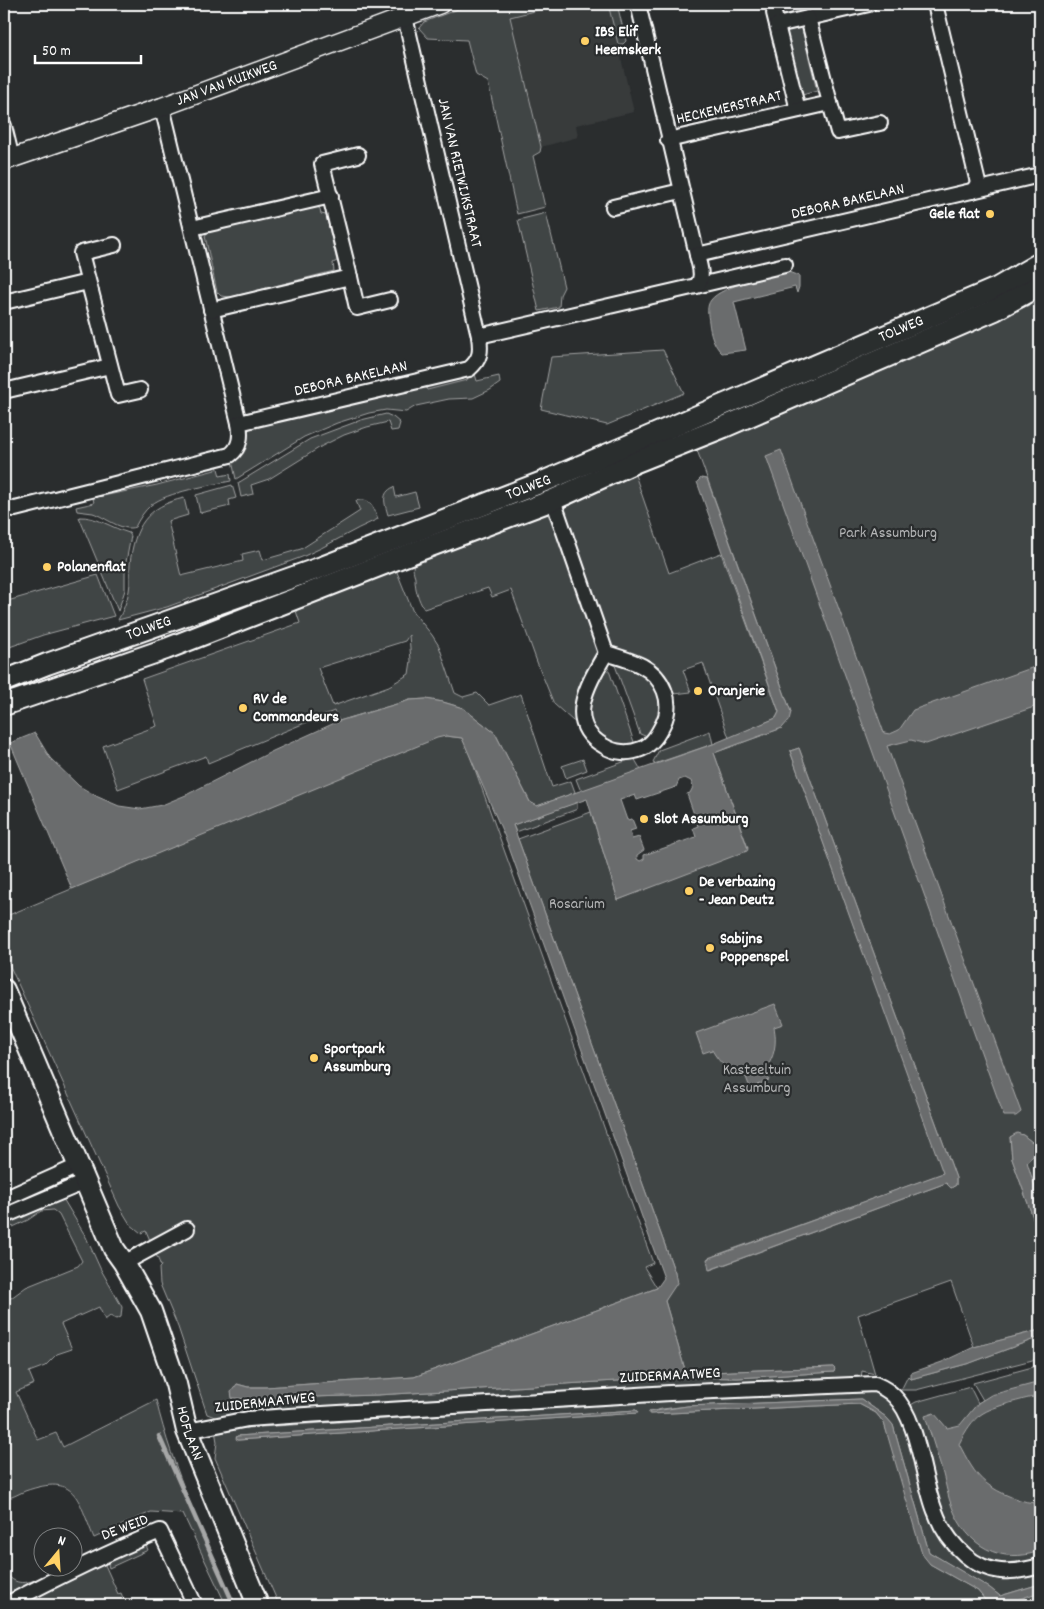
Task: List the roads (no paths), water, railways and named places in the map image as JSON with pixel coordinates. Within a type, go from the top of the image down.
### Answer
[{"type":"main road","name":"TOLWEG","points":[[4,681],[392,541],[545,481],[997,288],[1040,263]]},
{"type":"main road","name":"TOLWEG","points":[[4,705],[166,649],[418,550],[553,500],[636,462],[724,427],[995,310],[1040,285]]},
{"type":"main road","name":"HOFLAAN","points":[[4,990],[114,1249],[151,1311],[176,1384],[188,1431],[258,1605]]},
{"type":"street","name":"JAN VAN KUIKWEG","points":[[6,160],[87,134],[440,4]]},
{"type":"street","points":[[638,4],[668,140],[702,277],[701,282],[696,286]]},
{"type":"street","name":"HECKEMERSTRAAT","points":[[798,110],[776,19],[808,18],[869,4]]},
{"type":"street","points":[[935,4],[978,183],[973,191]]},
{"type":"street","name":"JAN VAN RIETWIJKSTRAAT","points":[[405,17],[479,336]]},
{"type":"street","points":[[808,18],[838,132],[880,123]]},
{"type":"street","name":"HECKEMERSTRAAT","points":[[668,140],[830,103]]},
{"type":"street","points":[[10,508],[230,455],[236,451],[241,433],[162,107]]},
{"type":"street","points":[[4,126],[6,160]]},
{"type":"street","points":[[358,156],[322,164],[357,308],[390,300]]},
{"type":"street","name":"DEBORA BAKELAAN","points":[[697,254],[1040,175]]},
{"type":"street","points":[[613,207],[681,191]]},
{"type":"street","points":[[192,228],[331,196]]},
{"type":"street","points":[[114,245],[81,253],[118,395],[140,390]]},
{"type":"street","points":[[479,336],[785,265]]},
{"type":"street","points":[[211,310],[350,277]]},
{"type":"street","points":[[4,302],[88,282]]},
{"type":"street","name":"DEBORA BAKELAAN","points":[[238,423],[469,369],[476,363],[480,355],[479,336]]},
{"type":"street","points":[[4,391],[110,366]]},
{"type":"street","name":"TOLWEG","points":[[553,500],[606,652]]},
{"type":"street","points":[[606,652],[643,666],[658,679],[667,696],[668,709],[664,723],[657,736],[641,749],[621,752],[606,747],[591,736],[584,724],[582,709],[584,696],[588,684],[606,652]]},
{"type":"street","points":[[4,1199],[82,1174]]},
{"type":"street","points":[[4,1214],[82,1174]]},
{"type":"street","points":[[124,1263],[187,1230]]},
{"type":"street","name":"ZUIDERMAATWEG","points":[[188,1431],[248,1419],[670,1393],[875,1384],[896,1398],[911,1424],[935,1511],[951,1543],[973,1562],[999,1572],[1020,1572],[1040,1566]]},
{"type":"street","name":"DE WEID","points":[[5,1605],[102,1556],[160,1531],[195,1605]]},
{"type":"waterway","points":[[159,1436],[234,1605]]},
{"type":"place","name":"IBS Elif Heemskerk","points":[[585,41]]},
{"type":"place","name":"Gele flat","points":[[990,214]]},
{"type":"place","name":"Polanenflat","points":[[47,567]]},
{"type":"place","name":"Oranjerie","points":[[698,691]]},
{"type":"place","name":"RV de Commandeurs","points":[[243,708]]},
{"type":"place","name":"Slot Assumburg","points":[[644,819]]},
{"type":"place","name":"De verbazing - Jean Deutz","points":[[689,891]]},
{"type":"place","name":"Sabijns Poppenspel","points":[[710,948]]},
{"type":"place","name":"Sportpark Assumburg","points":[[314,1058]]},
{"type":"park label","name":"Park Assumburg","points":[[888,533]]},
{"type":"park label","name":"Rosarium","points":[[577,904]]},
{"type":"park label","name":"Kasteeltuin Assumburg","points":[[757,1079]]}]
